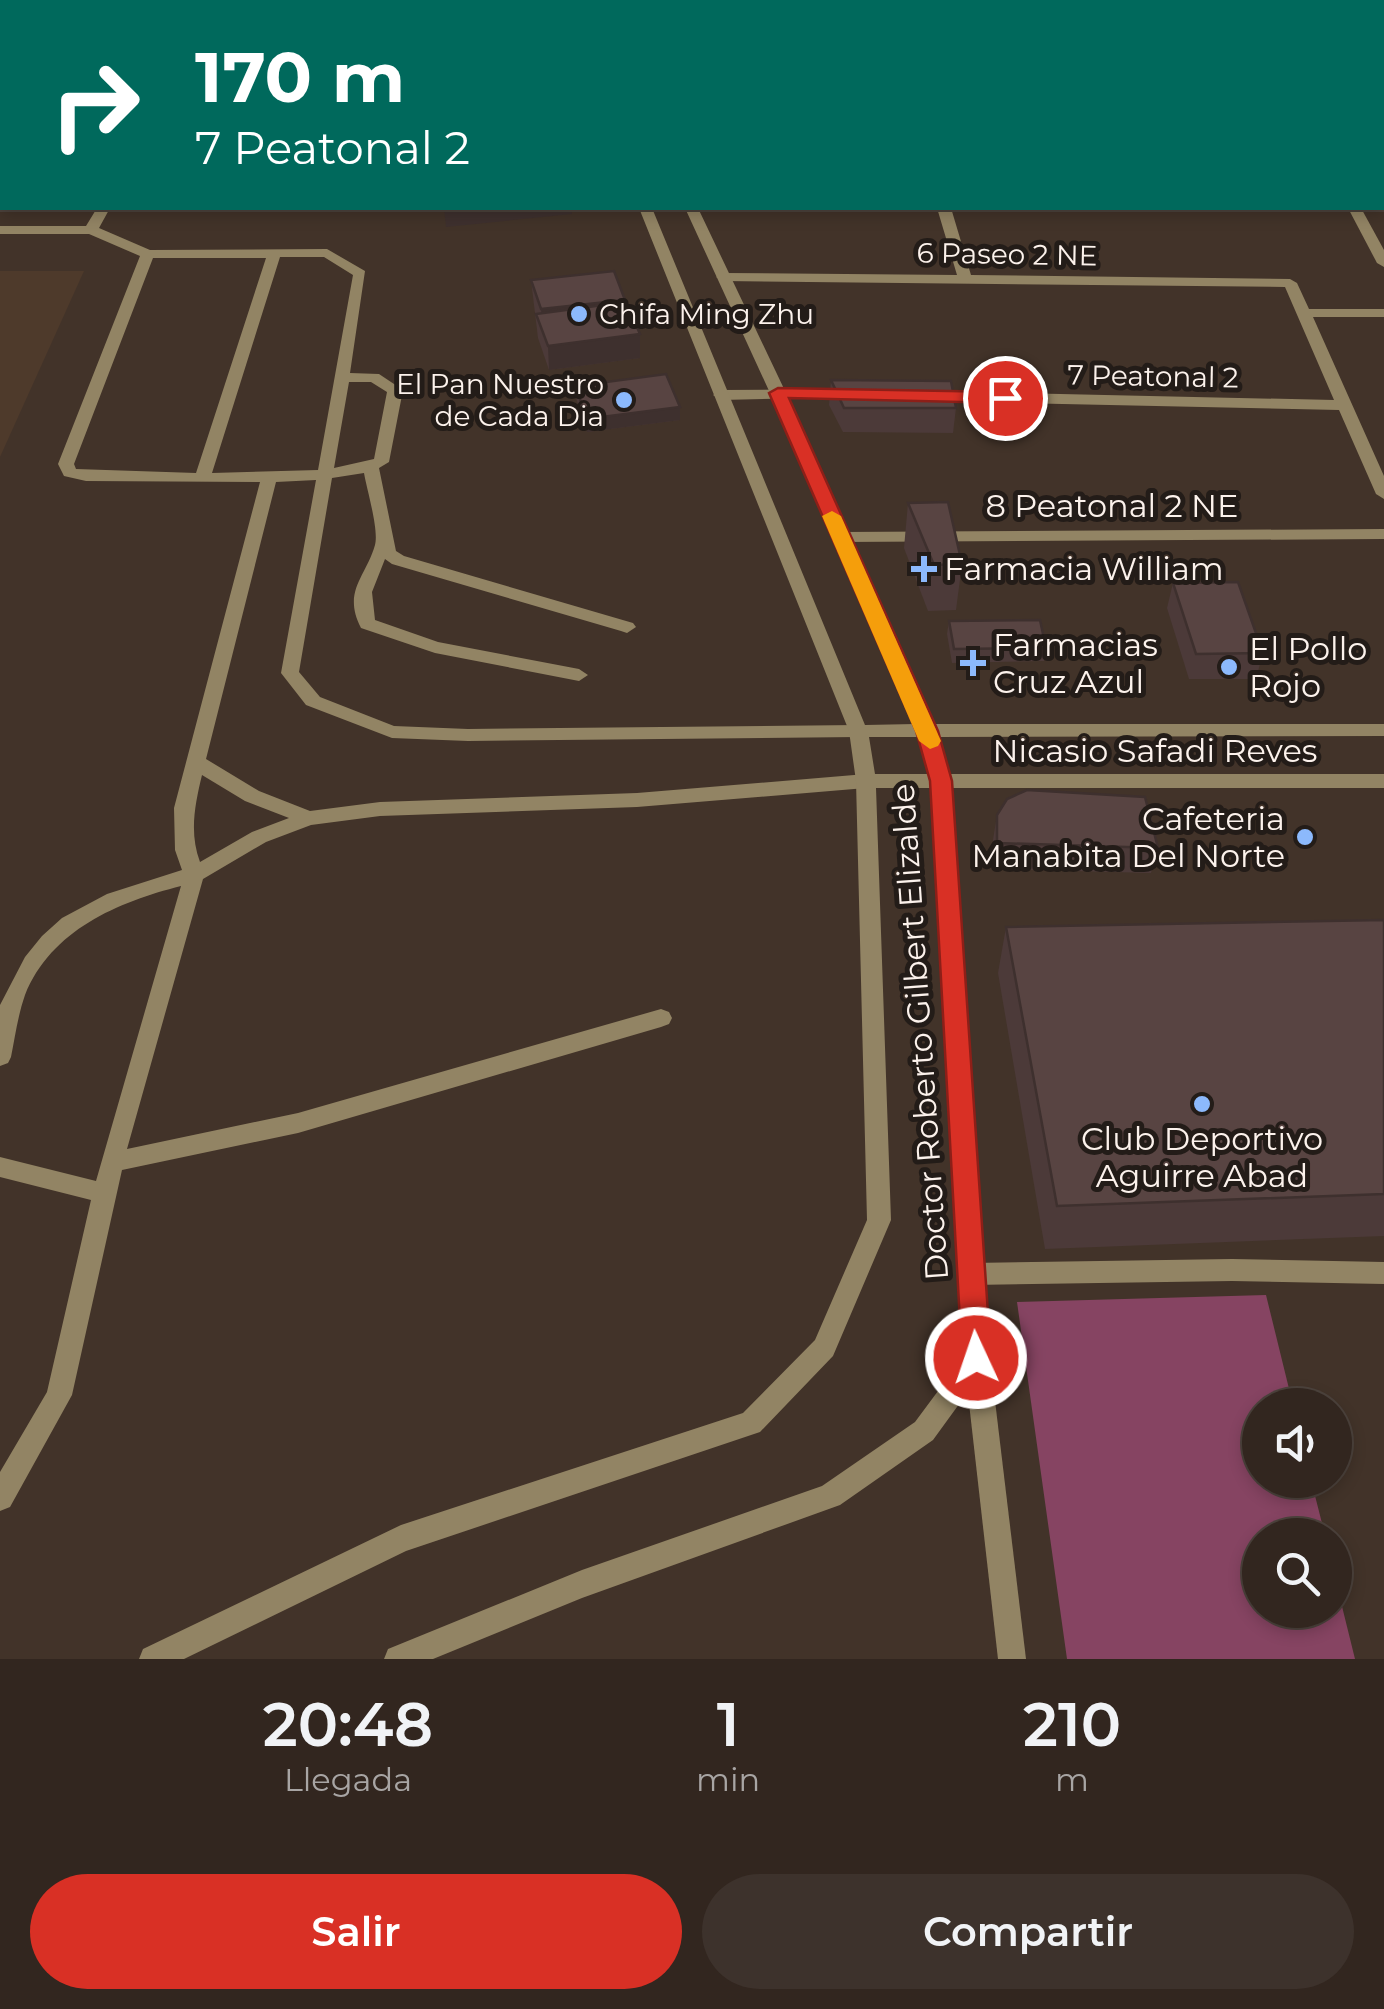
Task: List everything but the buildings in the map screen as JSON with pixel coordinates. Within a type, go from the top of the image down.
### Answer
[{"type":"street","points":[[92,230],[102,210]]},
{"type":"street","name":"Doctor Roberto Gilbert Elizalde","points":[[153,1659],[400,1539],[751,1422],[824,1348],[878,1220],[866,781],[858,731],[645,210]]},
{"type":"street","name":"Doctor Roberto Gilbert Elizalde","points":[[691,210],[778,393],[927,731],[941,781],[976,1358],[1012,1659]]},
{"type":"street","points":[[945,210],[965,279]]},
{"type":"street","points":[[1355,210],[1384,263]]},
{"type":"street","points":[[0,230],[92,230],[148,254],[326,252],[360,274],[325,474]]},
{"type":"street","points":[[203,475],[274,253]]},
{"type":"street","points":[[148,254],[66,469],[86,476],[325,474],[371,468],[380,462],[395,390],[374,377],[342,378]]},
{"type":"street","name":"6 Paseo 2 NE","points":[[723,278],[1290,283],[1306,313]]},
{"type":"street","points":[[1384,313],[1306,313],[1384,494]]},
{"type":"street","points":[[721,395],[876,395]]},
{"type":"street","name":"7 Peatonal 2","points":[[915,396],[1345,404]]},
{"type":"street","points":[[371,468],[388,553],[398,560],[627,627]]},
{"type":"street","name":"Nicasio Safadi Reves","points":[[325,474],[290,674],[313,701],[392,732],[468,735],[1384,730]]},
{"type":"street","points":[[0,1498],[60,1395],[112,1162],[194,875],[186,850],[184,808],[270,475]]},
{"type":"street","name":"8 Peatonal 2 NE","points":[[840,537],[1384,534]]},
{"type":"street","points":[[385,542],[364,582],[360,606],[367,624],[435,647],[579,675]]},
{"type":"street","points":[[196,762],[252,796],[310,818]]},
{"type":"street","name":"Nicasio Safadi Reves","points":[[0,1057],[16,992],[44,944],[87,910],[146,887],[194,875],[259,837],[310,818],[380,808],[638,800],[866,781],[1384,782]]},
{"type":"street","points":[[112,1162],[298,1123],[660,1018]]},
{"type":"street","points":[[0,1167],[105,1193]]},
{"type":"street","points":[[972,1274],[1232,1270],[1384,1273]]},
{"type":"street","points":[[398,1659],[449,1647],[582,1584],[830,1496],[924,1431],[976,1358]]},
{"type":"shaded area","points":[[0,271],[84,271],[0,457]]},
{"type":"shaded area","points":[[1266,1295],[1289,1388],[1242,1388],[1242,1498],[1316,1498],[1321,1518],[1242,1518],[1242,1628],[1347,1628],[1355,1659],[1067,1659],[1017,1302]]},
{"type":"slow traffic","points":[[832,516],[930,741]]},
{"type":"place","name":"Chifa Ming Zhu","points":[[579,314]]},
{"type":"place","name":"El Pan Nuestro de Cada Dia","points":[[624,400]]},
{"type":"place","name":"Farmacia William","points":[[924,569]]},
{"type":"place","name":"Farmacias Cruz Azul","points":[[973,663]]},
{"type":"place","name":"El Pollo Rojo","points":[[1229,667]]},
{"type":"place","name":"Cafeteria Manabita Del Norte","points":[[1305,837]]},
{"type":"place","name":"Club Deportivo Aguirre Abad","points":[[1202,1104]]},
{"type":"route","points":[[976,1358],[941,781],[927,731],[778,393],[1005,398]]}]
